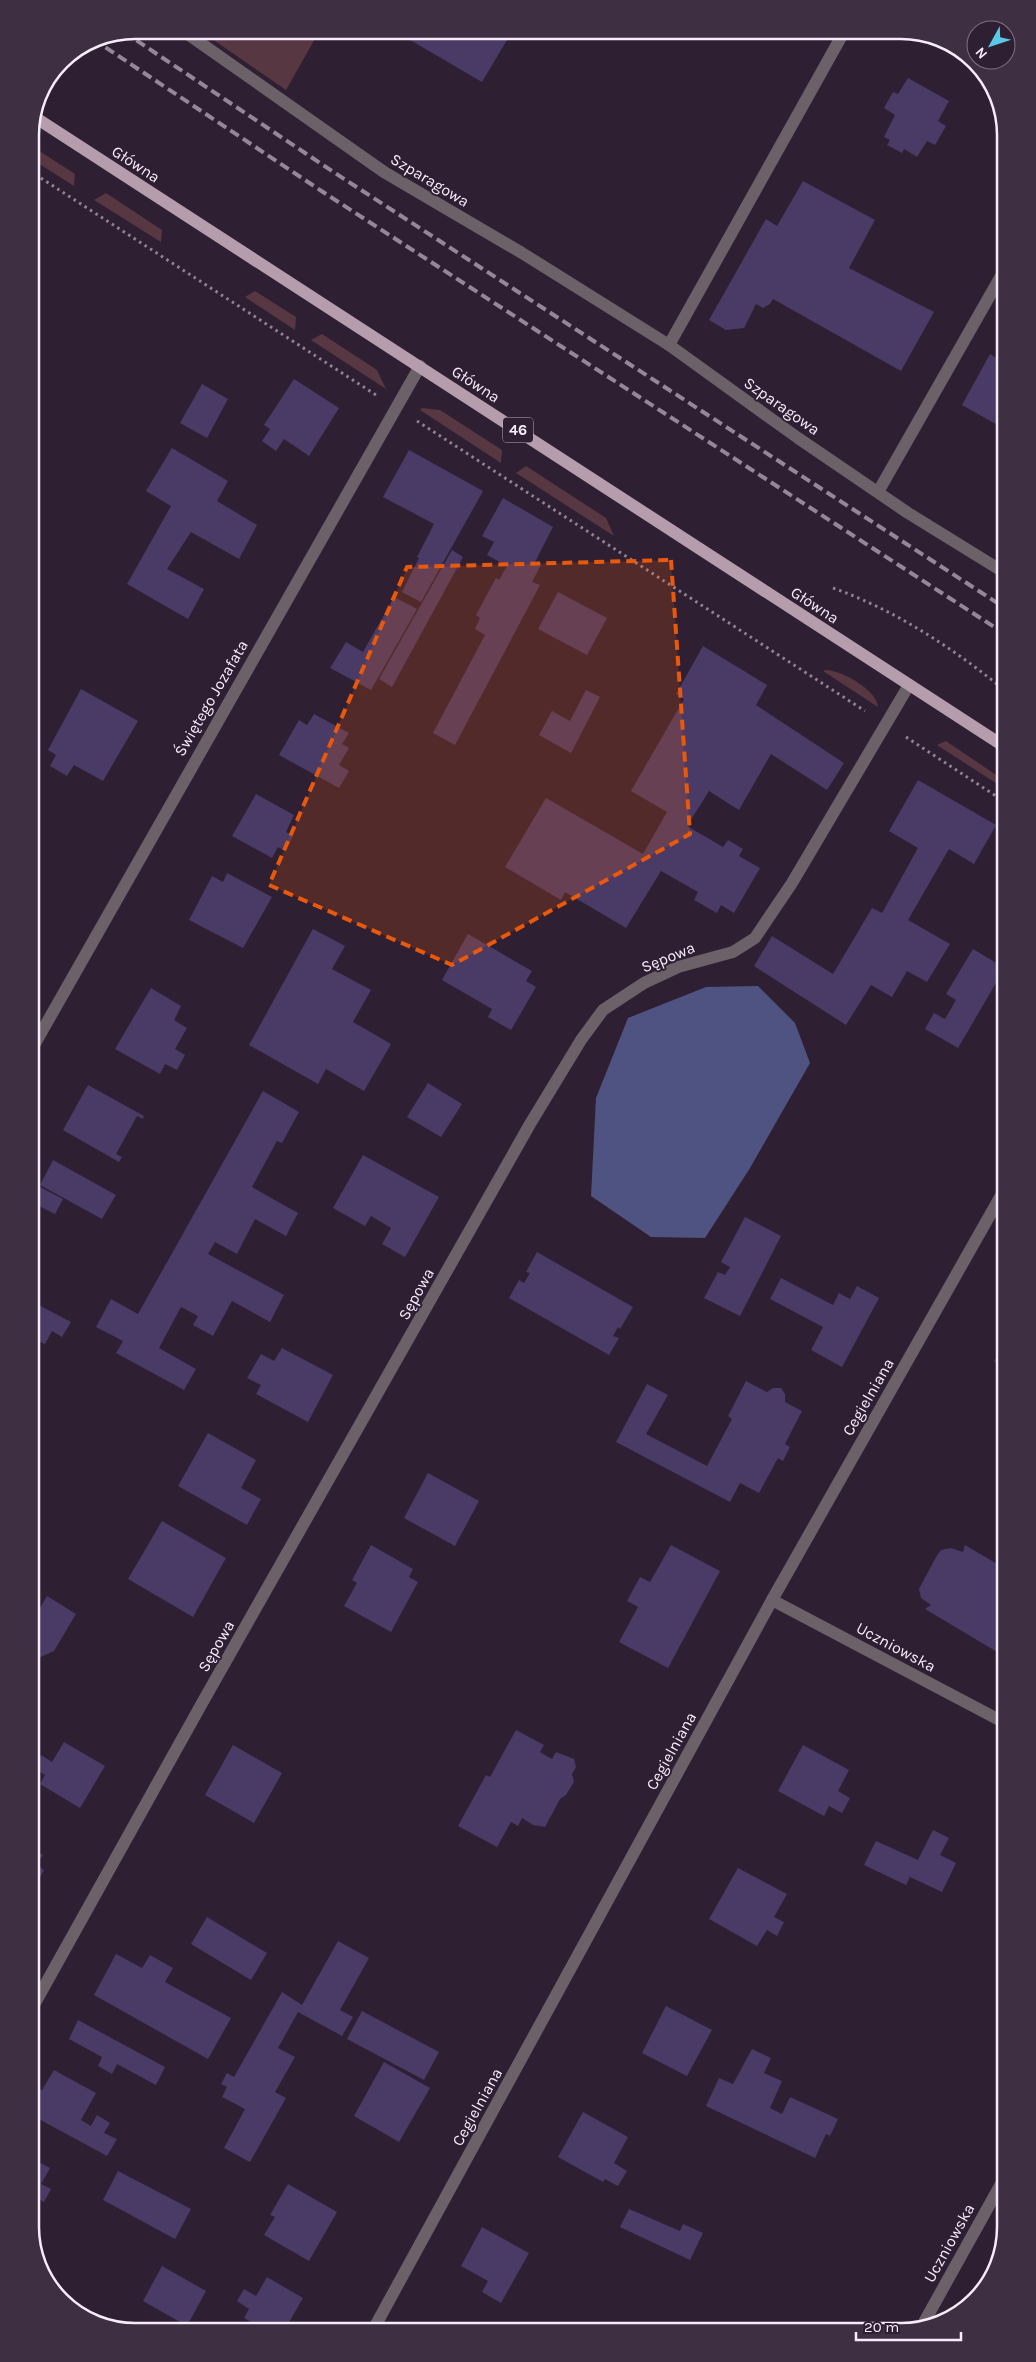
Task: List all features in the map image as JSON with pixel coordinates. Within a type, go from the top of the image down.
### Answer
[{"type":"main road","name":"Główna","points":[[40,121],[997,742]]},
{"type":"street","name":"Szparagowa","points":[[195,39],[384,172],[522,253],[669,345],[878,492],[997,568]]},
{"type":"street","points":[[669,345],[840,39]]},
{"type":"street","points":[[878,492],[997,283]]},
{"type":"street","name":"Świętego Jozafata","points":[[39,1036],[420,366]]},
{"type":"street","name":"Sępowa","points":[[39,1996],[206,1696],[530,1124],[581,1040],[603,1010],[644,983],[678,967],[733,952],[754,938],[792,883],[884,723],[909,685]]},
{"type":"street","name":"Cegielniana","points":[[377,2323],[772,1600],[997,1203]]},
{"type":"street","name":"Uczniowska","points":[[772,1600],[997,1719]]},
{"type":"street","name":"Uczniowska","points":[[926,2320],[997,2192]]},
{"type":"path","points":[[39,177],[384,400]]},
{"type":"path","points":[[409,416],[997,797]]},
{"type":"path","points":[[833,588],[867,600],[904,620],[969,663],[997,684]]},
{"type":"highlighted area","points":[[671,560],[690,834],[452,965],[269,885],[407,567]]},
{"type":"shaded area","points":[[212,39],[315,39],[286,90]]},
{"type":"shaded area","points":[[39,151],[75,174],[74,186],[39,164]]},
{"type":"shaded area","points":[[106,193],[162,230],[161,242],[94,200]]},
{"type":"shaded area","points":[[255,291],[296,317],[295,330],[245,297]]},
{"type":"shaded area","points":[[322,334],[377,370],[386,389],[311,340]]},
{"type":"shaded area","points":[[422,408],[440,410],[502,450],[501,463],[420,410]]},
{"type":"shaded area","points":[[526,466],[606,518],[614,536],[516,473]]},
{"type":"shaded area","points":[[823,671],[840,673],[857,682],[872,694],[878,707]]},
{"type":"shaded area","points":[[946,741],[997,776],[997,784],[937,745]]},
{"type":"water","points":[[758,986],[795,1023],[810,1063],[750,1168],[705,1238],[651,1237],[591,1196],[596,1098],[628,1018],[706,987]]},
{"type":"building","points":[[408,39],[508,39],[482,82]]},
{"type":"building","points":[[908,78],[949,101],[938,121],[946,126],[935,145],[927,141],[917,157],[904,149],[902,153],[887,145],[890,140],[884,137],[895,115],[884,108],[893,92],[898,94]]},
{"type":"building","points":[[803,181],[875,220],[849,268],[934,312],[901,371],[773,299],[770,304],[763,308],[756,304],[744,328],[726,330],[709,320],[766,219],[777,226]]},
{"type":"building","points":[[990,354],[997,358],[997,425],[962,405]]},
{"type":"building","points":[[294,379],[339,408],[309,456],[284,439],[276,451],[262,441],[270,429],[264,425]]},
{"type":"building","points":[[202,384],[228,399],[207,438],[180,423]]},
{"type":"building","points":[[172,448],[228,481],[217,501],[257,525],[239,559],[191,532],[167,569],[204,589],[188,619],[127,584],[171,506],[146,491]]},
{"type":"building","points":[[409,450],[483,491],[421,602],[402,592],[434,524],[383,497]]},
{"type":"building","points":[[503,498],[553,527],[535,562],[541,565],[532,582],[540,585],[455,745],[433,733],[485,635],[475,629],[480,618],[476,615],[496,578],[499,580],[507,566],[487,555],[494,542],[482,536]]},
{"type":"building","points":[[452,550],[463,557],[392,687],[379,679]]},
{"type":"building","points":[[558,592],[607,618],[587,655],[538,629]]},
{"type":"building","points":[[394,597],[417,609],[371,690],[330,668],[346,642],[363,652]]},
{"type":"building","points":[[703,646],[767,685],[756,705],[844,763],[827,790],[771,754],[739,810],[709,791],[687,826],[723,847],[728,840],[743,849],[739,856],[760,868],[734,913],[721,905],[717,913],[694,900],[698,892],[661,871],[626,928],[565,892],[561,900],[505,867],[546,798],[643,854],[667,812],[631,791],[684,699],[676,694]]},
{"type":"building","points":[[81,689],[138,721],[103,781],[74,765],[67,776],[50,766],[56,755],[48,750]]},
{"type":"building","points":[[586,690],[600,697],[571,753],[539,735],[552,711],[570,721]]},
{"type":"building","points":[[314,714],[349,733],[342,744],[349,748],[339,765],[349,771],[339,788],[279,755],[299,720],[307,725]]},
{"type":"building","points":[[918,780],[996,825],[974,864],[949,849],[908,920],[950,944],[927,982],[907,971],[892,997],[871,985],[846,1025],[754,966],[772,936],[833,974],[872,908],[882,913],[918,848],[889,831]]},
{"type":"building","points":[[256,794],[294,815],[286,832],[293,836],[285,851],[278,847],[272,858],[232,836]]},
{"type":"building","points":[[227,873],[272,897],[243,948],[189,920],[212,876],[223,882]]},
{"type":"building","points":[[313,929],[345,946],[332,969],[371,990],[353,1022],[391,1044],[364,1091],[326,1069],[318,1084],[249,1045]]},
{"type":"building","points":[[468,934],[532,971],[526,981],[536,987],[511,1030],[488,1017],[492,1009],[442,980]]},
{"type":"building","points":[[973,949],[997,963],[997,981],[958,1048],[925,1029],[934,1013],[945,1019],[956,1000],[946,994]]},
{"type":"building","points":[[151,988],[181,1006],[174,1020],[187,1028],[175,1049],[185,1055],[177,1070],[165,1064],[160,1074],[115,1049]]},
{"type":"building","points":[[428,1083],[462,1104],[441,1137],[407,1117]]},
{"type":"building","points":[[88,1085],[144,1116],[143,1119],[137,1116],[116,1154],[122,1157],[119,1162],[63,1130]]},
{"type":"building","points":[[263,1091],[299,1112],[282,1143],[277,1141],[252,1187],[298,1213],[286,1236],[255,1219],[237,1254],[215,1242],[208,1254],[284,1295],[270,1322],[232,1301],[213,1336],[193,1325],[198,1316],[181,1307],[159,1348],[196,1369],[184,1390],[116,1353],[123,1341],[96,1327],[111,1299],[138,1314]]},
{"type":"building","points":[[363,1155],[439,1197],[405,1257],[382,1244],[391,1228],[371,1216],[365,1226],[333,1208]]},
{"type":"building","points":[[53,1160],[116,1195],[102,1219],[40,1185]]},
{"type":"building","points":[[40,1187],[63,1199],[55,1214],[39,1206]]},
{"type":"building","points":[[745,1217],[781,1236],[740,1316],[704,1298],[718,1272],[725,1275],[730,1267],[721,1262]]},
{"type":"building","points":[[537,1252],[633,1307],[620,1329],[618,1327],[613,1336],[619,1338],[609,1355],[509,1298],[519,1280],[524,1283],[530,1273],[526,1272]]},
{"type":"building","points":[[781,1278],[833,1305],[839,1293],[850,1299],[857,1286],[879,1298],[842,1367],[811,1350],[823,1327],[770,1299]]},
{"type":"building","points":[[39,1305],[71,1322],[62,1337],[52,1331],[45,1344],[40,1342],[39,1344]]},
{"type":"building","points":[[282,1348],[333,1375],[308,1422],[256,1394],[261,1385],[247,1378],[261,1354],[274,1361]]},
{"type":"building","points":[[746,1381],[767,1392],[773,1388],[781,1388],[785,1394],[785,1402],[802,1411],[785,1444],[790,1447],[783,1461],[778,1458],[759,1493],[740,1483],[730,1502],[616,1442],[647,1384],[668,1395],[646,1434],[707,1466],[732,1419],[728,1416]]},
{"type":"building","points":[[208,1433],[256,1460],[241,1488],[261,1499],[247,1525],[178,1486]]},
{"type":"building","points":[[428,1473],[479,1501],[455,1546],[404,1518]]},
{"type":"building","points":[[162,1521],[226,1558],[193,1617],[128,1579]]},
{"type":"building","points":[[371,1545],[413,1569],[409,1577],[418,1582],[391,1632],[344,1606],[357,1583],[352,1580]]},
{"type":"building","points":[[671,1545],[720,1571],[668,1668],[619,1642],[638,1607],[627,1601],[640,1577],[650,1582]]},
{"type":"building","points":[[965,1545],[997,1564],[997,1652],[925,1609],[931,1605],[921,1598],[919,1589],[941,1550],[951,1548],[963,1552]]},
{"type":"building","points":[[47,1596],[76,1614],[54,1651],[39,1658],[39,1610]]},
{"type":"building","points":[[516,1730],[544,1745],[540,1752],[552,1759],[556,1752],[574,1759],[576,1767],[572,1774],[574,1782],[566,1795],[560,1799],[545,1827],[533,1825],[522,1818],[518,1826],[511,1822],[497,1847],[458,1826],[486,1775],[490,1777]]},
{"type":"building","points":[[64,1742],[105,1766],[80,1808],[40,1784],[45,1775],[39,1771],[39,1759],[41,1755],[52,1762]]},
{"type":"building","points":[[233,1745],[282,1773],[254,1823],[205,1795]]},
{"type":"building","points":[[803,1745],[849,1770],[838,1791],[850,1798],[842,1813],[829,1806],[824,1816],[778,1791]]},
{"type":"building","points":[[933,1830],[949,1838],[940,1855],[956,1863],[942,1892],[910,1877],[906,1885],[864,1865],[876,1841],[918,1860]]},
{"type":"building","points":[[39,1852],[43,1855],[39,1861]]},
{"type":"building","points":[[39,1867],[44,1870],[39,1879]]},
{"type":"building","points":[[738,1868],[787,1894],[774,1917],[784,1922],[777,1936],[767,1930],[757,1946],[709,1919]]},
{"type":"building","points":[[207,1917],[267,1953],[251,1980],[191,1944]]},
{"type":"building","points":[[338,1941],[369,1958],[340,2010],[353,2017],[342,2036],[298,2012],[278,2048],[295,2057],[275,2092],[286,2098],[250,2162],[224,2148],[245,2109],[222,2097],[227,2087],[221,2084],[227,2073],[234,2077],[282,1992],[302,2005]]},
{"type":"building","points":[[116,1954],[142,1968],[150,1955],[173,1968],[165,1982],[231,2018],[208,2059],[94,1995]]},
{"type":"building","points":[[666,2006],[712,2030],[687,2076],[642,2053]]},
{"type":"building","points":[[362,2011],[439,2052],[424,2080],[347,2039]]},
{"type":"building","points":[[78,2020],[165,2067],[156,2085],[117,2064],[112,2074],[98,2066],[102,2057],[69,2039]]},
{"type":"building","points":[[752,2049],[771,2058],[764,2073],[782,2081],[770,2108],[782,2114],[790,2097],[838,2119],[830,2136],[826,2134],[815,2158],[706,2106],[719,2078],[733,2084]]},
{"type":"building","points":[[384,2062],[430,2088],[399,2142],[354,2116]]},
{"type":"building","points":[[54,2070],[96,2093],[81,2120],[91,2126],[97,2115],[110,2123],[104,2133],[117,2139],[107,2156],[39,2119],[39,2089],[42,2090]]},
{"type":"building","points":[[583,2112],[628,2137],[614,2163],[627,2171],[618,2186],[605,2179],[603,2182],[558,2157]]},
{"type":"building","points":[[39,2162],[50,2168],[41,2184],[51,2189],[44,2202],[39,2199]]},
{"type":"building","points":[[118,2171],[191,2209],[175,2239],[103,2200]]},
{"type":"building","points":[[288,2184],[337,2212],[309,2261],[264,2235],[275,2217],[270,2215]]},
{"type":"building","points":[[629,2209],[680,2231],[683,2224],[703,2233],[690,2260],[620,2227]]},
{"type":"building","points":[[482,2227],[529,2253],[501,2303],[482,2292],[488,2281],[461,2266]]},
{"type":"building","points":[[162,2266],[206,2291],[189,2323],[182,2323],[143,2301]]},
{"type":"building","points":[[267,2277],[303,2298],[289,2323],[253,2323],[244,2318],[249,2309],[237,2301],[244,2289],[256,2296]]},
{"type":"railway","points":[[134,39],[335,173],[997,603]]},
{"type":"railway","points":[[102,45],[323,192],[997,629]]}]
